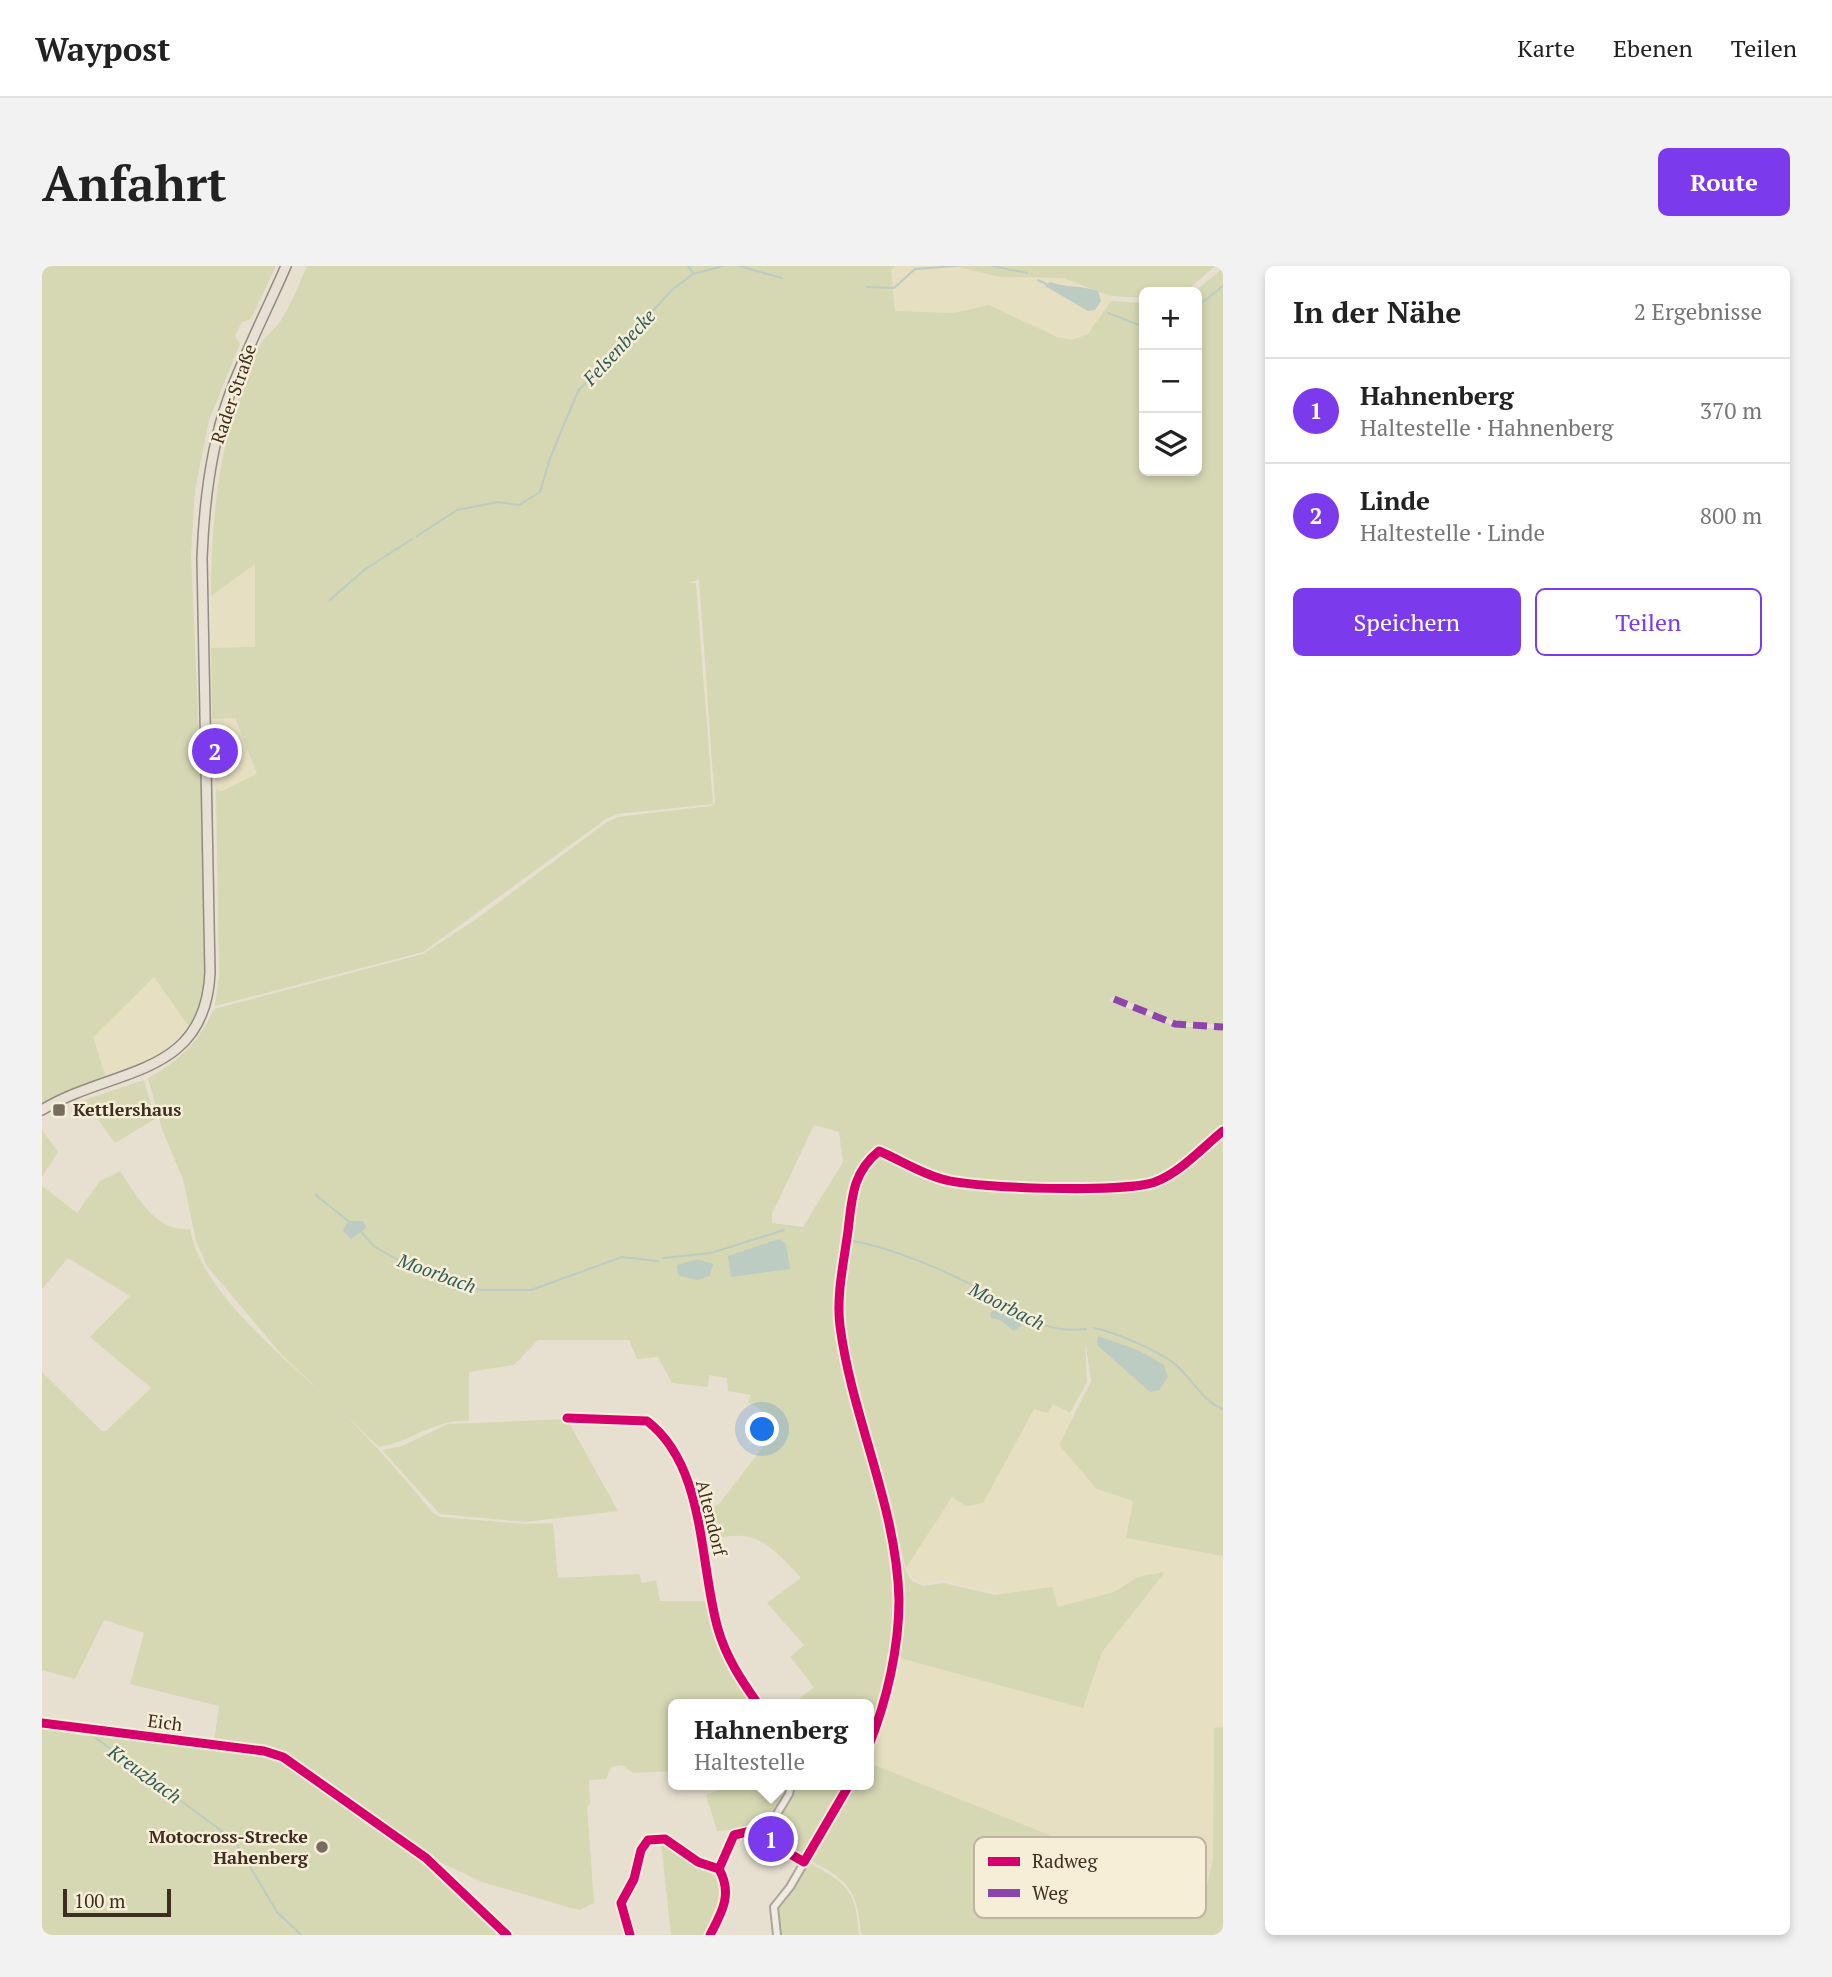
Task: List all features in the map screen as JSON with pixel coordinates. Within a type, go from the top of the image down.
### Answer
[{"type":"main road","name":"Rader Straße","points":[[42,1110],[156,1064],[182,1044],[197,1027],[206,1010],[209,989],[209,923],[203,529],[209,476],[228,400],[286,266]]},
{"type":"street","points":[[874,1732],[882,1710],[896,1645],[899,1600],[893,1551],[840,1324],[849,1220],[861,1168],[879,1151],[927,1174],[957,1182],[1100,1189],[1144,1185],[1168,1175],[1223,1131]]},
{"type":"street","name":"Altendorf","points":[[567,1418],[647,1421],[672,1444],[695,1512],[718,1629],[734,1670],[754,1699]]},
{"type":"street","name":"Eich","points":[[42,1723],[264,1751],[283,1757],[426,1858],[507,1935]]},
{"type":"street","points":[[763,1837],[789,1790]]},
{"type":"street","points":[[776,1935],[774,1907],[846,1790]]},
{"type":"street","points":[[719,1869],[734,1835],[751,1831],[804,1862]]},
{"type":"street","points":[[630,1935],[621,1903],[637,1872],[641,1850],[648,1840],[665,1839],[698,1862],[719,1869],[726,1884],[726,1899],[710,1935]]},
{"type":"shaded area","points":[[896,266],[954,266],[1000,277],[1063,278],[1111,296],[1111,301],[1088,334],[1072,340],[1057,337],[989,305],[953,313],[894,311],[891,270]]},
{"type":"shaded area","points":[[1050,282],[1098,291],[1101,301],[1095,310],[1088,311],[1045,286]]},
{"type":"shaded area","points":[[255,563],[255,648],[211,648],[211,596]]},
{"type":"shaded area","points":[[234,718],[258,774],[222,791],[216,789],[212,719]]},
{"type":"shaded area","points":[[155,977],[190,1028],[158,1058],[106,1078],[92,1037]]},
{"type":"shaded area","points":[[348,1221],[363,1221],[366,1228],[351,1239],[343,1231]]},
{"type":"shaded area","points":[[779,1239],[786,1244],[790,1269],[731,1277],[728,1256]]},
{"type":"shaded area","points":[[697,1259],[713,1264],[710,1276],[697,1280],[678,1275],[677,1265]]},
{"type":"shaded area","points":[[996,1307],[1020,1321],[1021,1326],[1014,1331],[1000,1320],[991,1318],[990,1313]]},
{"type":"shaded area","points":[[1098,1336],[1140,1351],[1164,1365],[1168,1377],[1159,1390],[1150,1392],[1097,1345]]},
{"type":"shaded area","points":[[1053,1404],[1073,1416],[1059,1445],[1097,1489],[1133,1501],[1126,1538],[1223,1556],[1223,1727],[1214,1729],[1213,1860],[1206,1889],[1206,1837],[1054,1837],[874,1765],[874,1731],[896,1657],[1083,1708],[1102,1652],[1165,1573],[1138,1577],[1114,1592],[1058,1607],[941,1580],[923,1584],[910,1575],[906,1568],[952,1496],[983,1503],[1034,1408]]},
{"type":"green space","points":[[42,266],[276,266],[251,319],[242,322],[235,336],[240,344],[209,420],[195,490],[191,553],[207,922],[205,976],[200,1002],[190,1028],[154,977],[93,1037],[106,1078],[42,1106]]},
{"type":"green space","points":[[307,266],[896,266],[891,270],[895,311],[953,313],[989,305],[1057,337],[1072,340],[1088,334],[1111,301],[1139,303],[1139,476],[1202,476],[1200,287],[1223,268],[1223,1025],[1175,1022],[1114,996],[1109,1001],[1176,1026],[1223,1029],[1223,1130],[1158,1178],[1100,1187],[958,1180],[929,1172],[878,1149],[859,1165],[852,1185],[842,1248],[837,1323],[892,1552],[897,1600],[894,1646],[881,1710],[874,1729],[874,1699],[798,1699],[814,1687],[790,1657],[804,1645],[767,1603],[801,1578],[769,1547],[749,1537],[722,1537],[705,1541],[698,1516],[719,1504],[773,1434],[761,1425],[766,1413],[748,1402],[751,1395],[728,1391],[727,1378],[709,1375],[708,1387],[672,1383],[658,1357],[637,1359],[629,1340],[538,1340],[514,1365],[469,1372],[469,1421],[446,1423],[379,1447],[282,1355],[207,1266],[196,1241],[183,1179],[163,1132],[148,1078],[169,1065],[195,1041],[214,1009],[423,954],[475,920],[607,822],[618,817],[711,806],[715,803],[699,579],[690,583],[696,583],[713,804],[617,814],[606,819],[423,952],[215,1006],[219,976],[216,789],[222,791],[257,774],[235,718],[212,719],[211,648],[255,647],[255,564],[211,596],[213,532],[221,469],[235,407],[261,343],[279,323]],"holes":[[[814,1125],[839,1132],[843,1162],[803,1227],[772,1223],[772,1214]]]},
{"type":"green space","points":[[954,266],[1215,266],[1191,287],[1139,287],[1139,298],[1111,296],[1063,278],[1000,277]]},
{"type":"green space","points":[[144,1080],[155,1119],[115,1143],[84,1100]]},
{"type":"green space","points":[[42,1130],[58,1152],[42,1177]]},
{"type":"green space","points":[[1223,1135],[1223,1556],[1126,1538],[1133,1501],[1097,1489],[1059,1445],[1091,1381],[1085,1339],[1087,1382],[1070,1413],[1053,1404],[1048,1413],[1034,1409],[983,1503],[966,1506],[952,1497],[906,1568],[860,1418],[844,1344],[844,1270],[857,1193],[866,1168],[878,1156],[935,1179],[1078,1190],[1148,1186],[1183,1169]]},
{"type":"green space","points":[[120,1171],[148,1211],[157,1219],[166,1225],[190,1229],[198,1255],[231,1305],[355,1425],[433,1513],[440,1517],[527,1524],[553,1523],[558,1578],[639,1574],[642,1583],[656,1580],[660,1601],[710,1601],[716,1629],[752,1699],[668,1699],[668,1771],[633,1773],[622,1765],[611,1767],[606,1779],[589,1780],[590,1805],[587,1806],[594,1903],[580,1910],[482,1882],[427,1856],[296,1759],[272,1750],[214,1741],[219,1706],[130,1684],[144,1633],[104,1620],[75,1679],[42,1670],[42,1372],[102,1431],[106,1431],[151,1388],[90,1337],[130,1296],[68,1258],[42,1289],[42,1186],[77,1213],[100,1181]]},
{"type":"green space","points":[[567,1419],[618,1511],[525,1522],[440,1514],[382,1450],[402,1446],[448,1424]]},
{"type":"green space","points":[[887,1516],[892,1521],[905,1569],[911,1580],[922,1586],[944,1583],[995,1595],[1052,1587],[1058,1607],[1114,1592],[1138,1577],[1165,1572],[1102,1652],[1083,1708],[896,1657],[900,1600]]},
{"type":"green space","points":[[1223,1727],[1223,1935],[861,1935],[857,1907],[848,1887],[832,1873],[807,1859],[848,1790],[874,1790],[874,1765],[1054,1837],[974,1837],[974,1918],[1206,1918],[1206,1889],[1213,1860],[1214,1728]]},
{"type":"green space","points":[[42,1728],[84,1736],[107,1735],[263,1754],[293,1766],[421,1860],[502,1935],[42,1935]]},
{"type":"green space","points":[[718,1790],[786,1790],[764,1823],[717,1831],[706,1795]]},
{"type":"green space","points":[[789,1790],[845,1790],[804,1860],[765,1837]]},
{"type":"green space","points":[[661,1842],[720,1879],[722,1900],[704,1935],[671,1935]]},
{"type":"green space","points":[[806,1861],[831,1875],[846,1889],[855,1907],[859,1935],[777,1935],[773,1912]]},
{"type":"waterway","points":[[688,266],[693,273]]},
{"type":"waterway","name":"Felsenbecke","points":[[417,536],[457,510],[498,502],[519,505],[540,492],[550,458],[578,391],[672,290],[693,274],[723,266]]},
{"type":"waterway","name":"Felsenbecke","points":[[739,266],[782,278]]},
{"type":"waterway","name":"Felsenbecke","points":[[867,287],[894,288],[915,269],[956,266]]},
{"type":"waterway","name":"Felsenbecke","points":[[992,266],[1027,273]]},
{"type":"waterway","name":"Felsenbecke","points":[[1038,280],[1046,284]]},
{"type":"waterway","name":"Felsenbecke","points":[[1202,303],[1223,286]]},
{"type":"waterway","name":"Felsenbecke","points":[[1108,313],[1139,325]]},
{"type":"waterway","name":"Felsenbecke","points":[[330,600],[364,570],[412,539]]},
{"type":"waterway","name":"Moorbach","points":[[316,1195],[348,1221]]},
{"type":"waterway","name":"Moorbach","points":[[663,1258],[711,1253],[784,1230]]},
{"type":"waterway","name":"Moorbach","points":[[360,1231],[375,1247],[409,1266],[480,1290],[531,1290],[622,1257],[658,1261]]},
{"type":"waterway","name":"Moorbach","points":[[853,1241],[885,1249],[937,1268],[1043,1325],[1070,1330],[1086,1329]]},
{"type":"waterway","name":"Moorbach","points":[[1094,1328],[1126,1338],[1163,1356],[1179,1368],[1210,1401],[1223,1409]]},
{"type":"waterway","name":"Kreuzbach","points":[[96,1738],[234,1840],[277,1912],[301,1935]]},
{"type":"marked path","points":[[1114,999],[1175,1024],[1223,1027]]},
{"type":"cycle path","points":[[874,1730],[891,1674],[899,1600],[891,1531],[854,1395],[839,1315],[852,1197],[863,1168],[879,1151],[926,1173],[959,1182],[1050,1188],[1114,1188],[1165,1178],[1223,1131]]},
{"type":"cycle path","points":[[567,1418],[647,1421],[666,1440],[680,1463],[698,1517],[712,1603],[721,1639],[755,1699]]},
{"type":"cycle path","points":[[42,1723],[264,1751],[283,1757],[426,1858],[507,1935]]},
{"type":"cycle path","points":[[710,1935],[724,1903],[725,1887],[719,1869],[734,1835],[751,1831],[804,1862],[846,1790]]},
{"type":"cycle path","points":[[630,1935],[621,1903],[634,1879],[641,1850],[648,1840],[665,1839],[698,1862],[719,1869]]},
{"type":"place","name":"Linde","points":[[215,751]]},
{"type":"place","name":"Kettlershaus","points":[[59,1110]]},
{"type":"place","name":"Hahnenberg","points":[[771,1839]]},
{"type":"place","name":"Motocross-Strecke Hahenberg","points":[[322,1847]]}]
